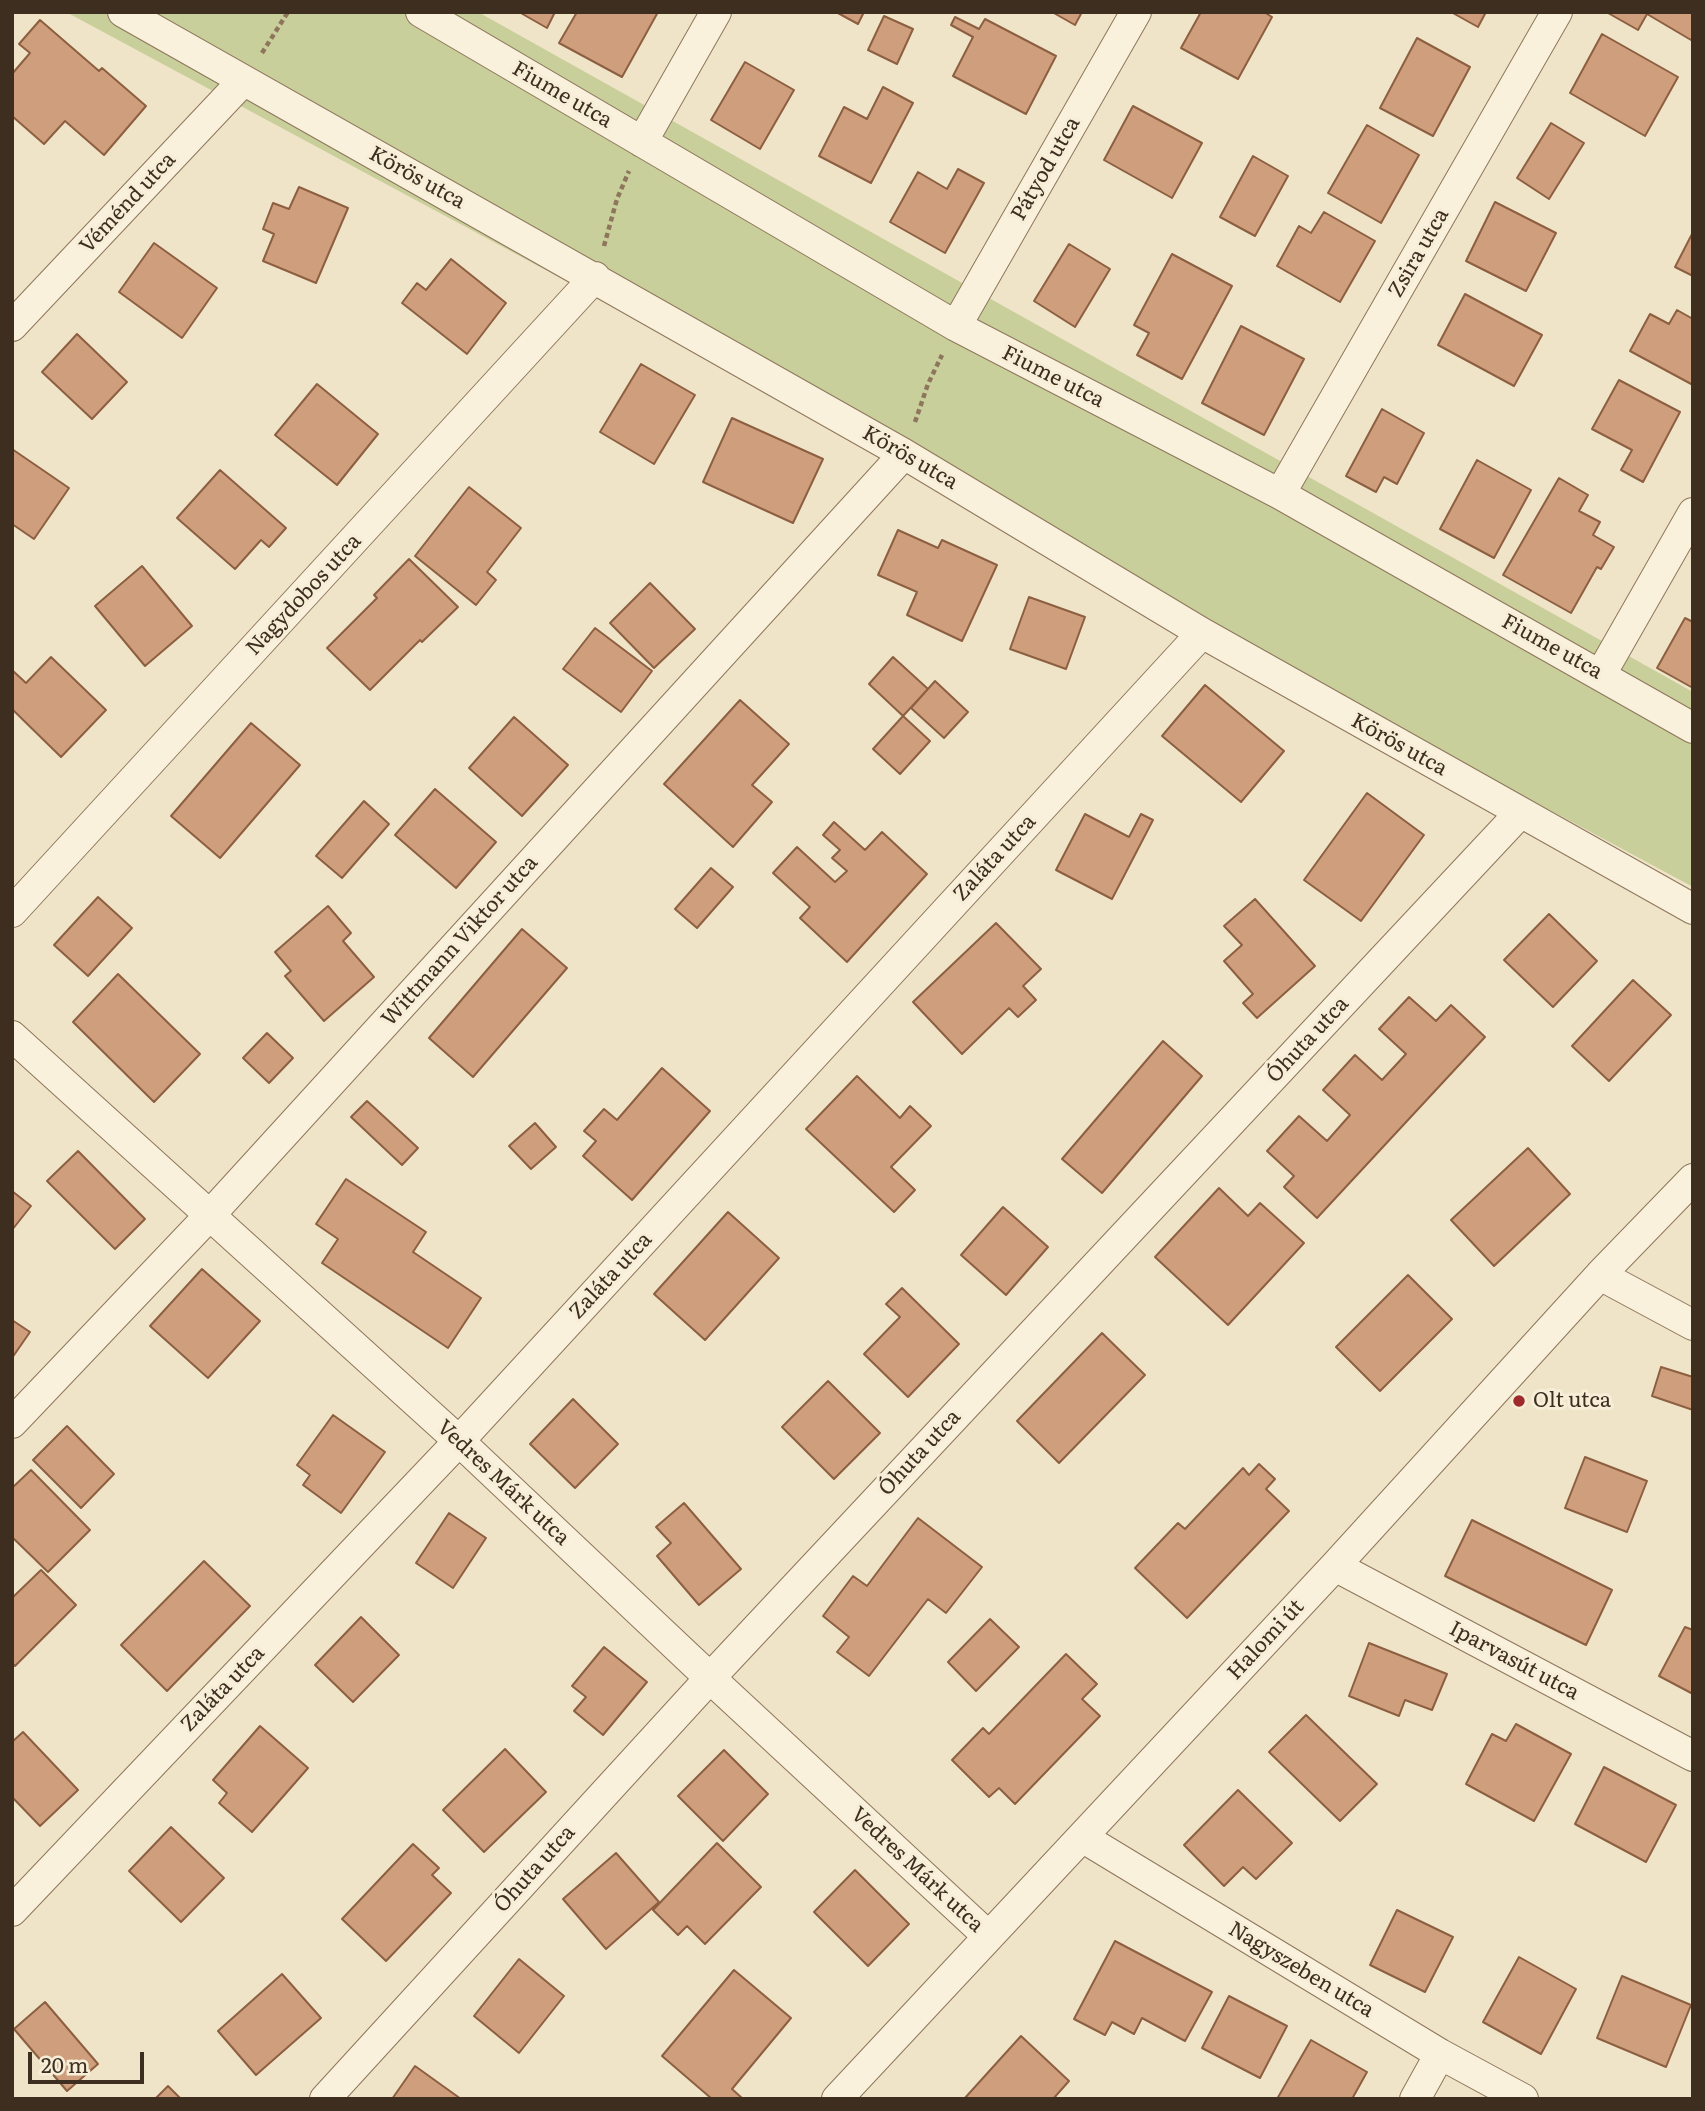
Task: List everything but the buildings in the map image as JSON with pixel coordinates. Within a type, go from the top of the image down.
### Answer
[{"type":"street","name":"Körös utca","points":[[123,12],[595,277],[904,454],[1202,633],[1693,909]]},
{"type":"street","name":"Fiume utca","points":[[421,12],[956,326],[1280,494],[1693,728]]},
{"type":"street","points":[[642,142],[716,12]]},
{"type":"street","name":"Pátyod utca","points":[[956,326],[1136,12]]},
{"type":"street","name":"Zsira utca","points":[[1280,494],[1557,12]]},
{"type":"street","name":"Véménd utca","points":[[12,326],[243,81]]},
{"type":"street","name":"Nagydobos utca","points":[[12,912],[595,277]]},
{"type":"street","name":"Wittmann Viktor utca","points":[[12,1423],[209,1216],[904,454]]},
{"type":"street","points":[[1601,674],[1693,513]]},
{"type":"street","name":"Zaláta utca","points":[[12,1911],[459,1441],[1202,633]]},
{"type":"street","name":"Óhuta utca","points":[[326,2099],[709,1678],[1520,813]]},
{"type":"street","name":"Vedres Márk utca","points":[[12,1036],[459,1441],[709,1678],[988,1936]]},
{"type":"street","name":"Halomi út","points":[[837,2099],[1335,1566],[1600,1275],[1693,1179]]},
{"type":"street","points":[[1600,1275],[1693,1325]]},
{"type":"street","name":"Iparvasút utca","points":[[1335,1566],[1693,1756]]},
{"type":"street","name":"Nagyszeben utca","points":[[1082,1837],[1440,2054],[1523,2099]]},
{"type":"street","points":[[1415,2099],[1440,2054]]},
{"type":"path","points":[[243,81],[288,12]]},
{"type":"path","points":[[595,277],[617,199],[642,142]]},
{"type":"path","points":[[904,454],[928,384],[956,326]]},
{"type":"green space","points":[[66,12],[478,12],[1693,692],[1693,887]]},
{"type":"place","name":"Olt utca","points":[[1519,1401]]}]
